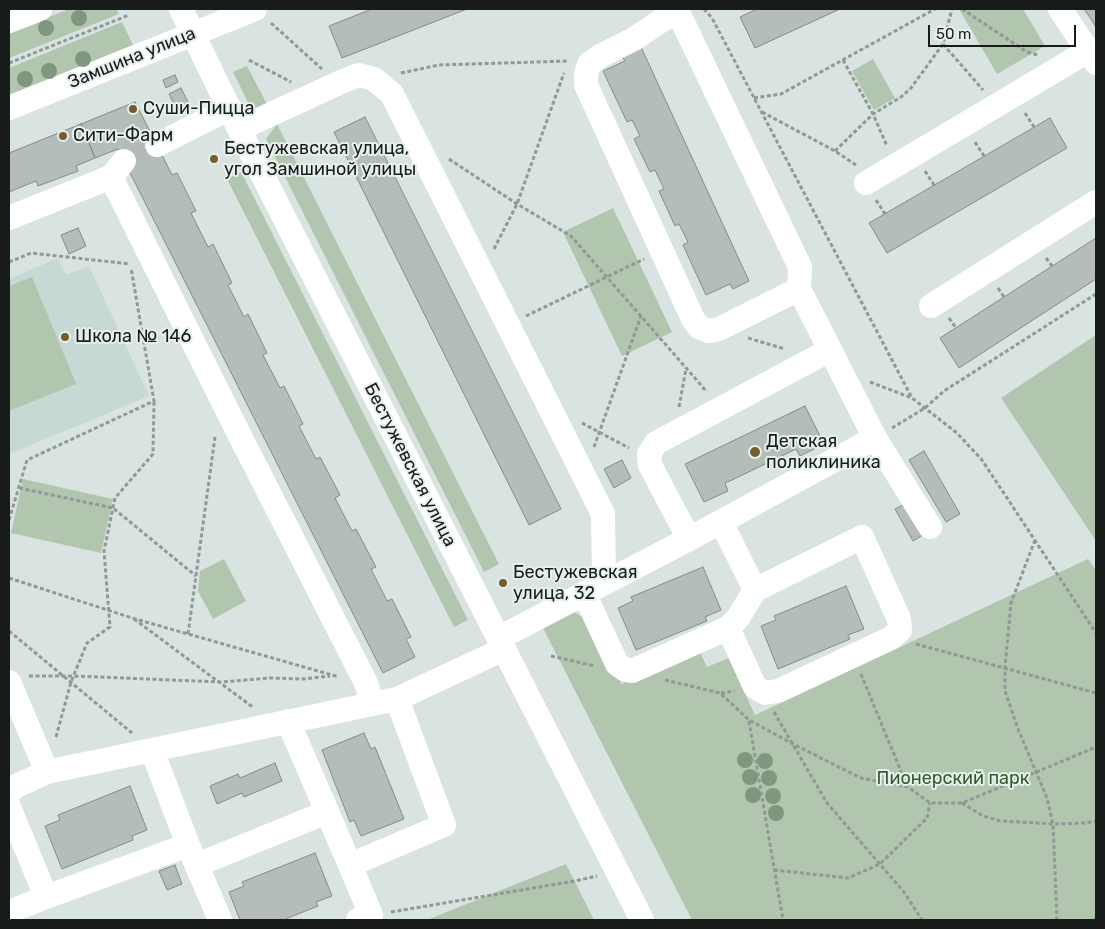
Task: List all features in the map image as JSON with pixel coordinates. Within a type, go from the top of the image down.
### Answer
[{"type":"street","points":[[9,21],[40,9]]},
{"type":"street","name":"Бестужевская улица","points":[[181,9],[234,119],[642,920]]},
{"type":"street","points":[[870,180],[1067,64],[1092,57],[1060,9]]},
{"type":"street","points":[[799,290],[718,329],[709,331],[699,327],[693,319],[586,85],[586,74],[578,63],[600,56],[634,39],[678,10],[800,267],[799,290],[822,354],[841,371],[875,438],[930,527]]},
{"type":"street","name":"Замшина улица","points":[[9,108],[193,34],[261,14]]},
{"type":"street","points":[[157,145],[314,94],[359,76],[374,79],[392,94],[602,514],[594,588],[617,664],[628,670],[728,628],[738,618],[755,590],[862,537],[900,619],[900,630],[891,638],[778,691],[765,693],[755,687],[728,628]]},
{"type":"street","points":[[9,218],[117,169],[234,426],[370,694]]},
{"type":"street","points":[[931,306],[1096,202]]},
{"type":"street","points":[[689,539],[650,465],[649,454],[656,443],[822,354]]},
{"type":"street","points":[[9,793],[14,787],[47,772],[281,722],[370,694],[397,699],[502,643],[594,588],[721,522],[875,438]]},
{"type":"street","points":[[721,522],[755,590]]},
{"type":"street","points":[[18,679],[47,772]]},
{"type":"street","points":[[350,865],[444,825],[397,699]]},
{"type":"street","points":[[281,722],[327,812],[350,865],[365,918]]},
{"type":"street","points":[[152,750],[192,855],[220,920]]},
{"type":"street","points":[[9,807],[46,897]]},
{"type":"street","points":[[9,912],[46,897],[192,855],[327,812]]},
{"type":"path","points":[[704,9],[712,18],[912,398]]},
{"type":"path","points":[[754,98],[781,94],[935,9]]},
{"type":"path","points":[[835,151],[873,114],[901,97],[911,88],[943,44],[952,9]]},
{"type":"path","points":[[962,9],[1027,52],[1067,64]]},
{"type":"path","points":[[261,14],[320,67],[341,82]]},
{"type":"path","points":[[9,63],[129,15]]},
{"type":"path","points":[[943,44],[996,106]]},
{"type":"path","points":[[249,60],[314,94]]},
{"type":"path","points":[[843,60],[873,114],[895,165]]},
{"type":"path","points":[[374,79],[439,65],[578,63],[517,204],[482,274]]},
{"type":"path","points":[[761,112],[835,151],[870,180]]},
{"type":"path","points":[[444,155],[517,204],[571,236],[720,408]]},
{"type":"path","points":[[507,325],[662,250]]},
{"type":"path","points":[[9,262],[31,253],[130,264]]},
{"type":"path","points":[[47,772],[71,682],[87,643],[110,627],[104,551],[115,498],[153,454],[154,401],[129,255]]},
{"type":"path","points":[[875,438],[926,408],[944,391],[1096,294]]},
{"type":"path","points":[[583,476],[641,316]]},
{"type":"path","points":[[718,329],[822,354]]},
{"type":"path","points":[[674,433],[686,368]]},
{"type":"path","points":[[841,371],[912,398],[957,433],[982,460],[1096,633]]},
{"type":"path","points":[[9,520],[27,460],[154,401]]},
{"type":"path","points":[[555,419],[572,418],[633,450],[649,454]]},
{"type":"path","points":[[188,634],[216,435]]},
{"type":"path","points":[[18,488],[113,508],[196,576]]},
{"type":"path","points":[[1035,540],[1011,603],[1005,668],[1006,691],[1018,729],[1047,798],[1053,824],[1057,920]]},
{"type":"path","points":[[9,578],[132,618],[333,676],[370,694]]},
{"type":"path","points":[[132,618],[220,682],[281,722]]},
{"type":"path","points":[[9,631],[152,750]]},
{"type":"path","points":[[891,638],[1096,693]]},
{"type":"path","points":[[853,655],[908,787]]},
{"type":"path","points":[[552,656],[610,669],[628,670],[720,693],[749,720],[793,744],[861,778],[908,787],[930,803],[962,802],[1096,747]]},
{"type":"path","points":[[18,679],[74,676],[220,682],[333,676]]},
{"type":"path","points":[[765,693],[827,803],[904,892],[922,920]]},
{"type":"path","points":[[749,720],[783,920]]},
{"type":"path","points":[[962,802],[983,816],[1001,821],[1053,824],[1096,821]]},
{"type":"path","points":[[774,870],[848,878],[880,864],[927,818],[930,803]]},
{"type":"path","points":[[365,918],[575,881],[616,870]]},
{"type":"shaded area","name":"Школа № 146","points":[[58,258],[66,275],[89,266],[149,396],[9,454],[9,279]]},
{"type":"green space","points":[[69,9],[116,9],[119,14],[9,58],[9,33]]},
{"type":"green space","points":[[959,9],[1023,9],[1045,46],[997,74]]},
{"type":"green space","points":[[122,22],[133,45],[9,95],[9,68]]},
{"type":"green space","points":[[873,59],[895,98],[874,110],[852,71]]},
{"type":"green space","points":[[247,66],[270,110],[252,110],[233,72]]},
{"type":"green space","points":[[277,124],[499,564],[484,572],[266,139]]},
{"type":"green space","points":[[241,172],[468,620],[454,627],[227,179]]},
{"type":"green space","points":[[613,208],[672,332],[622,356],[563,232]]},
{"type":"green space","points":[[32,277],[76,384],[9,411],[9,286]]},
{"type":"green space","points":[[1096,335],[1096,541],[1001,398]]},
{"type":"green space","points":[[23,479],[113,499],[101,553],[11,533]]},
{"type":"green space","points":[[224,559],[246,601],[213,619],[198,591],[200,571]]},
{"type":"green space","name":"Пионерский парк","points":[[1088,559],[1096,570],[1096,920],[692,920],[540,622],[574,612],[584,618],[593,628],[622,684],[698,648],[707,667],[729,658],[755,715]]},
{"type":"green space","points":[[566,864],[594,920],[427,920]]},
{"type":"building","points":[[372,9],[467,9],[342,58],[329,26]]},
{"type":"building","points":[[757,9],[840,9],[755,48],[740,17]]},
{"type":"building","points":[[1084,9],[1096,9],[1096,27],[1089,16]]},
{"type":"building","points":[[641,47],[749,281],[733,289],[730,284],[706,295],[683,245],[688,242],[679,224],[675,226],[659,191],[664,189],[655,170],[650,172],[634,139],[640,136],[632,120],[627,122],[603,71],[625,61],[622,56]]},
{"type":"building","points":[[175,75],[178,82],[166,88],[163,80]]},
{"type":"building","points":[[181,88],[191,108],[179,114],[169,94]]},
{"type":"building","points":[[135,102],[157,145],[124,161],[118,149],[95,158],[81,124]]},
{"type":"building","points":[[365,117],[561,509],[529,525],[334,132]]},
{"type":"building","points":[[1050,118],[1067,148],[887,253],[869,223]]},
{"type":"building","points":[[81,124],[95,158],[76,166],[78,171],[38,186],[36,181],[9,192],[9,153]]},
{"type":"building","points":[[157,145],[172,175],[177,173],[196,211],[191,213],[208,247],[213,244],[232,283],[228,285],[244,317],[248,314],[267,353],[263,355],[280,388],[284,386],[303,424],[299,426],[316,459],[320,457],[340,495],[335,498],[352,531],[356,529],[376,567],[371,569],[387,601],[392,599],[411,637],[406,639],[415,657],[383,673],[124,161]]},
{"type":"building","points":[[78,228],[86,246],[69,254],[61,235]]},
{"type":"building","points":[[1096,238],[1096,279],[959,368],[940,338]]},
{"type":"building","points":[[805,406],[824,444],[800,456],[796,449],[725,483],[728,491],[704,502],[685,464]]},
{"type":"building","points":[[924,451],[960,514],[946,522],[909,460]]},
{"type":"building","points":[[622,460],[631,478],[614,488],[604,469]]},
{"type":"building","points":[[909,502],[926,533],[913,541],[895,509]]},
{"type":"building","points":[[703,567],[721,610],[705,617],[707,621],[636,650],[618,608],[633,601],[631,597]]},
{"type":"building","points":[[846,586],[864,629],[848,635],[850,639],[778,669],[761,626],[776,620],[774,616]]},
{"type":"building","points":[[364,733],[371,749],[375,747],[404,819],[361,836],[354,820],[350,822],[322,750]]},
{"type":"building","points":[[275,763],[282,781],[244,797],[242,793],[217,804],[210,786],[238,774],[240,778]]},
{"type":"building","points":[[130,786],[147,830],[132,836],[133,840],[62,869],[45,826],[60,820],[58,815]]},
{"type":"building","points":[[315,853],[332,896],[316,902],[318,906],[283,920],[240,920],[229,892],[244,886],[242,882]]},
{"type":"building","points":[[175,865],[182,884],[167,890],[159,871]]},
{"type":"tunnel","points":[[124,161],[157,145]]},
{"type":"place","name":"Суши-Пицца","points":[[133,109]]},
{"type":"place","name":"Сити-Фарм","points":[[63,136]]},
{"type":"place","name":"Бестужевская улица, угол Замшиной улицы","points":[[214,159]]},
{"type":"place","name":"Школа № 146","points":[[65,337]]},
{"type":"place","name":"Детская поликлиника","points":[[755,452]]},
{"type":"place","name":"Бестужевская улица, 32","points":[[503,583]]}]
